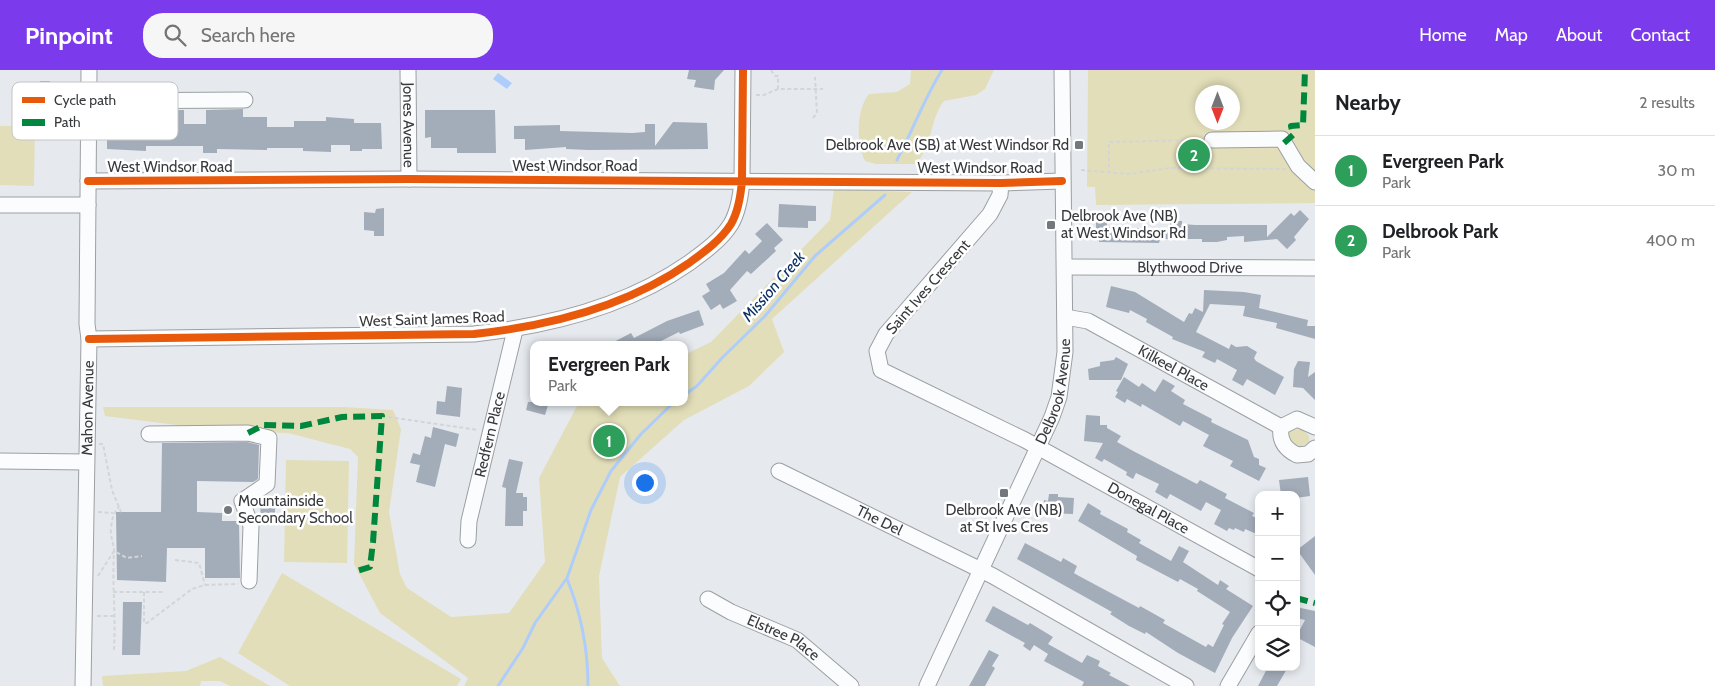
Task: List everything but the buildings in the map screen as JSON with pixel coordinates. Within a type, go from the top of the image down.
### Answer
[{"type":"street","name":"Jones Avenue","points":[[408,70],[409,179]]},
{"type":"street","name":"West Saint James Road","points":[[89,339],[474,334],[515,330],[590,311],[671,276],[701,254],[731,223],[741,192],[742,180],[743,70]]},
{"type":"street","name":"Delbrook Avenue","points":[[927,686],[1039,448],[1059,397],[1065,352],[1066,266],[1062,181],[1062,70]]},
{"type":"street","points":[[178,100],[245,100]]},
{"type":"street","points":[[1212,140],[1282,139],[1298,166],[1315,182]]},
{"type":"street","name":"Mahon Avenue","points":[[83,686],[89,339],[87,324],[89,140]]},
{"type":"street","name":"West Windsor Road","points":[[88,181],[409,179],[1001,183],[1062,181]]},
{"type":"street","name":"Saint Ives Crescent","points":[[1001,183],[1000,195],[990,214],[886,334],[877,351],[877,359],[881,370],[1039,448]]},
{"type":"street","points":[[0,205],[88,205]]},
{"type":"street","name":"Blythwood Drive","points":[[1066,266],[1315,268]]},
{"type":"street","name":"Kilkeel Place","points":[[1065,317],[1088,321],[1281,427]]},
{"type":"street","name":"Redfern Place","points":[[468,540],[469,521],[515,330]]},
{"type":"street","points":[[1315,427],[1297,418],[1281,427],[1280,436],[1289,451],[1297,455],[1308,454],[1315,448]]},
{"type":"street","points":[[149,434],[248,433],[269,438],[267,484],[242,501],[251,526],[249,581]]},
{"type":"street","name":"Donegal Place","points":[[1039,448],[1255,566]]},
{"type":"street","points":[[0,461],[86,462]]},
{"type":"street","name":"The Del","points":[[780,471],[981,570]]},
{"type":"street","points":[[981,570],[1186,686]]},
{"type":"street","name":"Elstree Place","points":[[708,599],[731,612],[797,640],[851,686]]},
{"type":"street","points":[[1228,686],[1255,640]]},
{"type":"path","points":[[771,70],[775,76],[778,76],[778,89]]},
{"type":"path","points":[[813,118],[817,112],[815,78]]},
{"type":"path","points":[[756,95],[764,96],[778,89],[823,89]]},
{"type":"path","points":[[1109,174],[1109,142],[1212,140]]},
{"type":"path","points":[[1081,170],[1109,174],[1150,172],[1171,168],[1282,170],[1298,166]]},
{"type":"path","points":[[382,416],[490,432]]},
{"type":"path","points":[[99,444],[103,444],[112,490],[121,512]]},
{"type":"path","points":[[114,650],[116,616],[113,592],[114,551],[110,536],[114,513],[119,507]]},
{"type":"path","points":[[98,512],[114,513]]},
{"type":"path","points":[[114,551],[127,558],[142,556]]},
{"type":"path","points":[[98,576],[114,551]]},
{"type":"path","points":[[175,560],[199,563],[205,585]]},
{"type":"path","points":[[144,592],[144,623],[147,623],[164,612],[180,596],[205,585],[240,584],[249,581]]},
{"type":"path","points":[[113,592],[165,592]]},
{"type":"path","points":[[97,616],[116,616]]},
{"type":"shaded area","points":[[911,70],[994,70],[985,89],[976,95],[944,101],[939,109],[925,150],[915,164],[876,164],[865,161],[860,145],[859,127],[865,100],[869,94],[897,92],[910,84]]},
{"type":"shaded area","points":[[1088,70],[1315,70],[1315,203],[1096,205],[1095,187],[1087,187]]},
{"type":"shaded area","points":[[0,126],[12,126],[12,140],[35,140],[34,186],[0,185]]},
{"type":"shaded area","points":[[834,189],[912,192],[772,319],[784,352],[749,386],[684,420],[620,477],[599,576],[602,658],[620,686],[464,686],[468,678],[380,613],[354,564],[358,457],[350,449],[288,433],[224,431],[105,416],[103,407],[344,407],[393,410],[401,429],[389,512],[400,574],[407,588],[451,617],[509,613],[545,562],[539,478],[577,406],[688,406],[688,353],[711,342],[830,220]]},
{"type":"shaded area","points":[[1292,429],[1303,430],[1309,436],[1309,442],[1300,447],[1291,444],[1286,435]]},
{"type":"shaded area","points":[[286,460],[349,461],[347,563],[284,562]]},
{"type":"shaded area","points":[[282,573],[461,679],[457,686],[290,686],[238,653]]},
{"type":"shaded area","points":[[220,657],[270,686],[230,686],[220,681],[201,681],[200,686],[103,686],[102,676],[186,671]]},
{"type":"water","points":[[498,73],[512,83],[507,89],[493,79]]},
{"type":"waterway","name":"Mission Creek","points":[[897,160],[942,70]]},
{"type":"waterway","name":"Mission Creek","points":[[688,392],[697,386],[722,358],[765,316],[815,256],[885,195]]},
{"type":"waterway","name":"Mission Creek","points":[[498,686],[523,648],[535,623],[567,578],[591,510],[611,471],[641,434],[670,406]]},
{"type":"waterway","points":[[567,579],[583,631],[587,658],[588,686]]},
{"type":"marked path","points":[[1284,143],[1293,135],[1291,126],[1303,125],[1305,70]]},
{"type":"marked path","points":[[248,433],[264,425],[301,426],[342,417],[382,416],[370,567],[354,572]]},
{"type":"marked path","points":[[1300,599],[1315,603]]},
{"type":"cycle path","points":[[89,339],[474,334],[558,320],[613,303],[639,292],[689,263],[717,240],[731,224],[737,208],[742,180],[743,70]]},
{"type":"cycle path","points":[[88,181],[409,179],[1001,183],[1062,181]]},
{"type":"place","name":"Delbrook Ave (SB) at West Windsor Rd","points":[[1079,145]]},
{"type":"place","name":"Delbrook Park","points":[[1194,155]]},
{"type":"place","name":"Delbrook Ave (NB) at West Windsor Rd","points":[[1051,225]]},
{"type":"place","name":"Evergreen Park","points":[[609,441]]},
{"type":"place","name":"Delbrook Ave (NB) at St Ives Cres","points":[[1004,493]]},
{"type":"place","name":"Mountainside Secondary School","points":[[228,510]]}]
